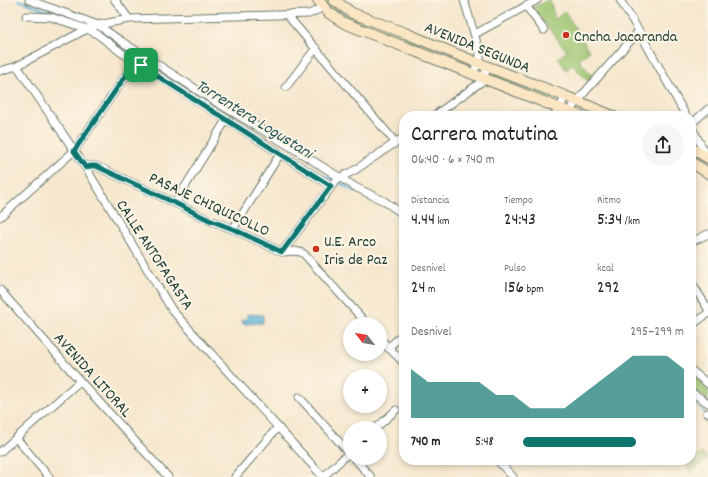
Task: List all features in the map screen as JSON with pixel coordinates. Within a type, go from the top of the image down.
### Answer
[{"type":"main road","name":"AVENIDA SEGUNDA","points":[[334,0],[352,13],[601,111]]},
{"type":"main road","name":"AVENIDA SEGUNDA","points":[[321,4],[335,18],[344,23],[483,78],[559,111]]},
{"type":"main road","points":[[696,151],[708,158]]},
{"type":"main road","points":[[696,165],[708,173]]},
{"type":"street","points":[[28,0],[98,25],[336,181]]},
{"type":"street","points":[[115,0],[129,19]]},
{"type":"street","points":[[464,0],[480,53],[478,63],[473,74]]},
{"type":"street","points":[[475,34],[536,0]]},
{"type":"street","points":[[620,0],[640,31],[683,111]]},
{"type":"street","points":[[0,71],[17,66],[86,29],[98,25],[129,19],[309,14],[321,4]]},
{"type":"street","points":[[526,6],[544,30]]},
{"type":"street","points":[[286,15],[316,48],[396,143]]},
{"type":"street","points":[[26,16],[51,17],[97,34],[135,62],[280,154],[336,181],[357,188],[384,201],[399,211]]},
{"type":"street","points":[[562,111],[577,101],[640,31]]},
{"type":"street","points":[[286,87],[316,48]]},
{"type":"street","points":[[0,217],[74,151],[135,62]]},
{"type":"street","name":"CALLE ANTOFAGASTA","points":[[17,66],[86,168],[172,310],[323,477]]},
{"type":"street","points":[[441,111],[477,86],[481,82],[488,67]]},
{"type":"street","points":[[561,111],[565,96]]},
{"type":"street","points":[[696,120],[708,109]]},
{"type":"street","points":[[175,203],[226,120]]},
{"type":"street","points":[[696,135],[708,158]]},
{"type":"street","points":[[282,252],[336,181],[399,141]]},
{"type":"street","points":[[233,229],[280,154]]},
{"type":"street","name":"PASAJE CHIQUICOLLO","points":[[86,168],[96,166],[209,220],[233,229],[282,252],[296,251],[303,253],[361,317]]},
{"type":"street","points":[[696,240],[708,234]]},
{"type":"street","name":"AVENIDA LITORAL","points":[[0,290],[80,381],[168,477]]},
{"type":"street","points":[[696,290],[708,309]]},
{"type":"street","points":[[696,322],[708,313]]},
{"type":"street","points":[[399,338],[388,348],[399,358]]},
{"type":"street","points":[[696,374],[708,384]]},
{"type":"street","points":[[0,452],[80,381]]},
{"type":"street","points":[[696,395],[708,403]]},
{"type":"street","points":[[299,397],[343,445]]},
{"type":"street","points":[[384,421],[396,410]]},
{"type":"street","points":[[235,477],[278,427]]},
{"type":"street","points":[[16,438],[49,477]]},
{"type":"street","points":[[323,477],[343,461]]},
{"type":"street","points":[[361,465],[371,477]]},
{"type":"street","points":[[502,465],[513,477]]},
{"type":"green space","points":[[324,0],[328,0],[344,14],[354,19],[420,43],[469,65],[467,67],[349,21],[331,8]]},
{"type":"green space","points":[[550,0],[555,20],[565,11],[589,51],[579,60],[593,77],[589,82],[572,65],[566,70],[558,58],[567,51],[532,8]]},
{"type":"green space","points":[[495,73],[558,98],[557,102],[493,77]]},
{"type":"green space","points":[[696,378],[708,387],[708,400],[696,392]]},
{"type":"green space","points":[[701,453],[707,458],[692,473],[687,467],[689,465],[696,465],[696,458]]},
{"type":"water","points":[[247,314],[263,315],[263,323],[243,324],[242,320],[247,319]]},
{"type":"waterway","name":"Torrentera Logustani","points":[[18,0],[54,13]]},
{"type":"waterway","name":"Torrentera Logustani","points":[[66,17],[75,20]]},
{"type":"waterway","name":"Torrentera Logustani","points":[[98,30],[119,46],[192,94]]},
{"type":"waterway","name":"Torrentera Logustani","points":[[264,139],[297,158],[322,175],[334,180]]},
{"type":"waterway","name":"Torrentera Logustani","points":[[338,182],[357,192]]},
{"type":"waterway","name":"Torrentera Logustani","points":[[696,405],[702,409],[708,419]]},
{"type":"place","name":"Cncha Jacaranda","points":[[566,35]]},
{"type":"place","name":"U.E. Arco Iris de Paz","points":[[316,249]]},
{"type":"route","points":[[135,62],[141,65],[331,186],[282,252],[233,229],[209,220],[96,166],[86,168],[74,151],[82,142],[135,62]]}]
